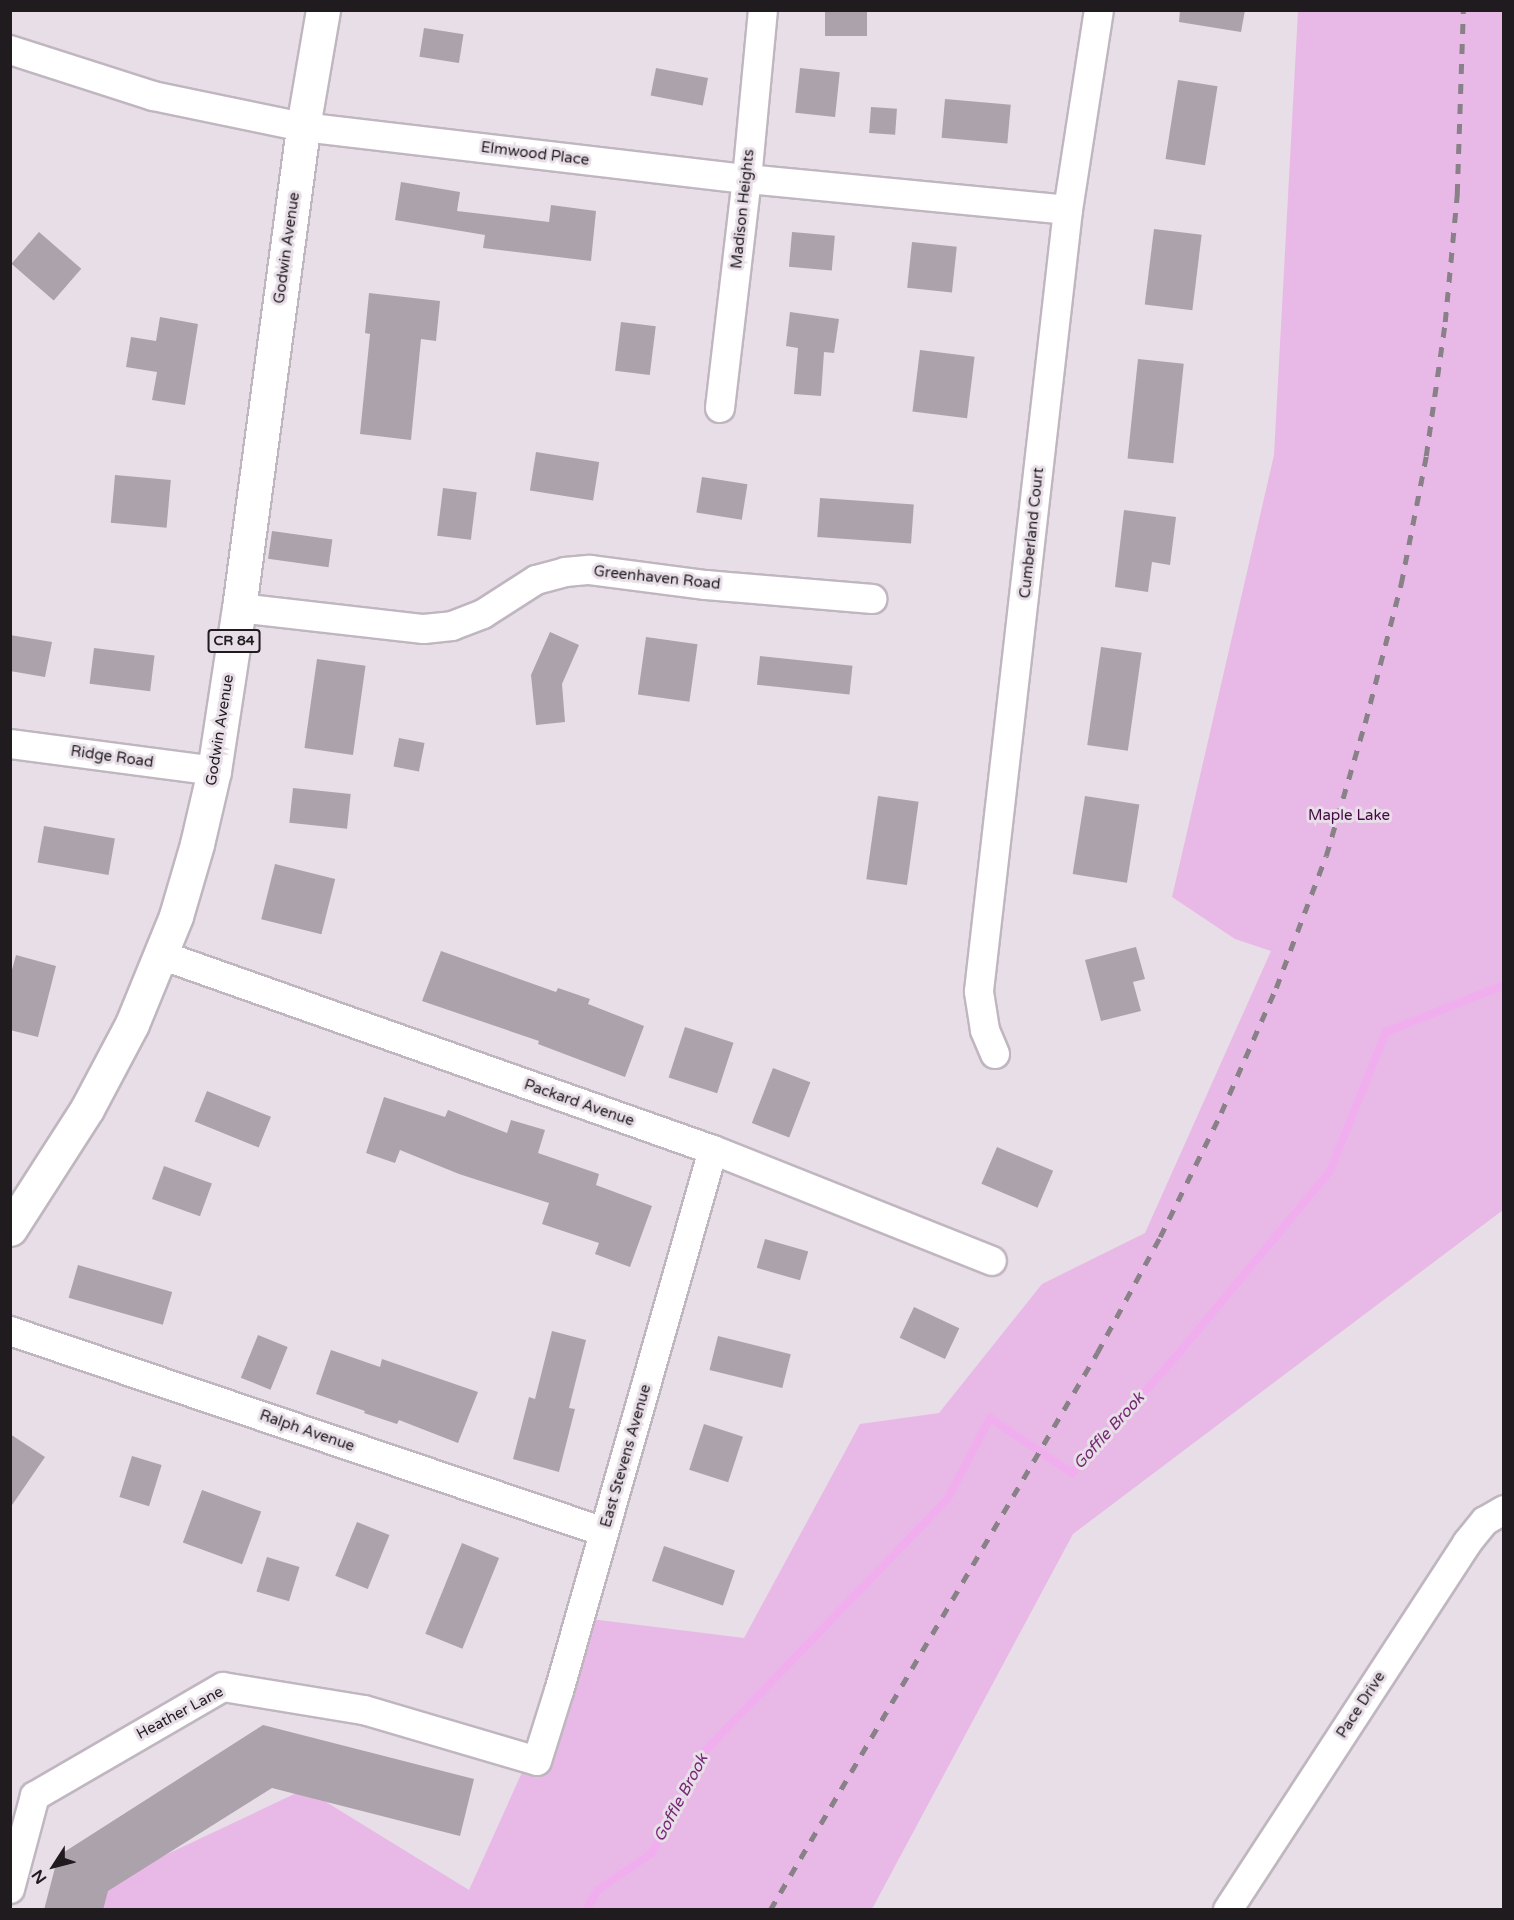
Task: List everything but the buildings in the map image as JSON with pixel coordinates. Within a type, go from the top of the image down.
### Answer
[{"type":"main road","name":"Godwin Avenue","points":[[10,1228],[87,1109],[132,1024],[161,955],[197,844],[214,771],[239,608],[303,126],[323,10]]},
{"type":"street","name":"Madison Heights","points":[[720,408],[747,179],[763,10]]},
{"type":"street","name":"Cumberland Court","points":[[995,1054],[985,1030],[978,991],[1068,210],[1099,10]]},
{"type":"street","name":"Elmwood Place","points":[[10,50],[153,96],[303,126],[747,179],[1068,210]]},
{"type":"street","name":"Greenhaven Road","points":[[239,608],[424,629],[452,626],[483,614],[536,580],[565,572],[590,570],[706,585],[872,599]]},
{"type":"street","name":"Ridge Road","points":[[10,744],[214,771]]},
{"type":"street","name":"Packard Avenue","points":[[161,955],[713,1150],[992,1261]]},
{"type":"street","name":"East Stevens Avenue","points":[[537,1761],[713,1150]]},
{"type":"street","name":"Ralph Avenue","points":[[10,1331],[604,1532]]},
{"type":"street","name":"Pace Drive","points":[[1228,1910],[1467,1543],[1485,1521],[1503,1510]]},
{"type":"street","name":"Heather Lane","points":[[10,1889],[34,1796],[223,1687],[364,1710],[537,1761]]},
{"type":"green space","name":"Maple Lake","points":[[1298,11],[1503,11],[1503,1210],[1073,1534],[872,1909],[87,1910],[106,1883],[305,1789],[469,1890],[591,1619],[744,1638],[860,1424],[939,1413],[1042,1284],[1145,1233],[1271,951],[1235,939],[1172,897],[1274,455]]},
{"type":"waterway","name":"Goffle Brook","points":[[586,1910],[598,1890],[652,1853],[706,1750],[947,1500],[990,1418],[1072,1473],[1174,1359],[1330,1171],[1386,1032],[1504,985]]},
{"type":"railway","points":[[770,1910],[1097,1353],[1160,1237],[1221,1113],[1276,988],[1326,856],[1365,723],[1401,584],[1426,456],[1445,322],[1457,194],[1463,10]]}]
